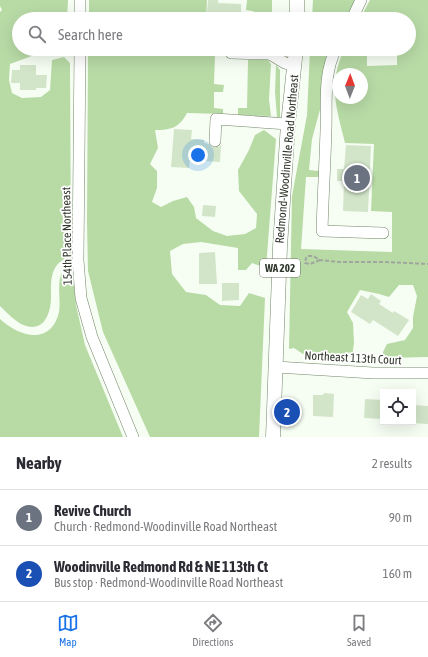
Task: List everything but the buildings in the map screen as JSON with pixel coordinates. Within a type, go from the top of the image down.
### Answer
[{"type":"main road","points":[[296,12],[297,0]]},
{"type":"main road","name":"Redmond-Woodinville Road Northeast","points":[[273,437],[280,252],[288,124],[296,56]]},
{"type":"street","points":[[80,0],[80,12]]},
{"type":"street","points":[[355,12],[361,0]]},
{"type":"street","name":"154th Place Northeast","points":[[80,56],[78,260],[81,298],[92,337],[133,437]]},
{"type":"street","points":[[279,56],[285,63],[295,66]]},
{"type":"street","points":[[332,56],[326,82],[322,231],[383,233]]},
{"type":"street","points":[[215,141],[216,119],[288,124]]},
{"type":"street","name":"Northeast 113th Court","points":[[276,367],[373,373],[428,373]]},
{"type":"path","points":[[320,260],[310,264],[305,263],[308,256],[313,256],[320,260],[339,262],[428,264]]},
{"type":"green space","points":[[0,0],[68,0],[67,12],[12,12],[12,56],[32,56],[10,64],[9,80],[12,93],[22,98],[41,97],[50,90],[52,60],[64,57],[70,63],[71,255],[56,266],[53,272],[49,312],[44,322],[34,327],[28,327],[21,324],[0,306],[0,12],[2,10]]},
{"type":"green space","points":[[89,0],[207,0],[206,12],[89,12]]},
{"type":"green space","points":[[247,0],[272,0],[272,12],[254,12],[246,10]]},
{"type":"green space","points":[[313,0],[357,0],[351,12],[312,12]]},
{"type":"green space","points":[[370,0],[428,0],[428,357],[383,358],[383,352],[387,344],[405,340],[413,328],[413,317],[417,296],[413,285],[399,285],[389,297],[360,290],[347,312],[353,323],[354,343],[352,357],[303,354],[294,348],[289,349],[292,196],[307,115],[310,56],[328,56],[321,84],[321,106],[312,139],[309,170],[319,171],[319,177],[306,177],[301,249],[392,252],[392,212],[371,211],[374,144],[345,143],[336,104],[368,104],[368,68],[338,68],[341,56],[367,56],[367,66],[397,65],[397,56],[416,56],[416,12],[364,12]]},
{"type":"green space","points":[[88,56],[215,56],[214,84],[224,85],[223,92],[214,92],[214,108],[223,109],[223,114],[187,113],[178,125],[170,129],[155,130],[158,148],[150,164],[157,171],[157,188],[152,202],[161,207],[173,201],[187,197],[194,207],[196,218],[213,231],[227,236],[245,234],[256,228],[257,214],[239,191],[238,170],[255,135],[264,130],[276,139],[266,268],[252,263],[246,270],[238,270],[238,248],[201,242],[183,244],[170,251],[172,274],[186,292],[206,295],[220,305],[240,306],[249,293],[265,298],[259,437],[150,437],[103,332],[88,271]]},
{"type":"green space","points":[[248,60],[268,60],[271,64],[269,99],[271,116],[238,115],[238,108],[247,108]]},
{"type":"green space","points":[[276,65],[280,70],[280,117],[277,117],[275,92]]},
{"type":"green space","points":[[67,272],[72,273],[73,277],[76,305],[85,345],[123,437],[0,437],[0,319],[16,330],[25,334],[42,334],[49,330],[55,323],[59,312],[59,284],[61,274]]},
{"type":"place","name":"Revive Church","points":[[357,178]]},
{"type":"place","name":"Woodinville Redmond Rd & NE 113th Ct","points":[[287,412]]}]
